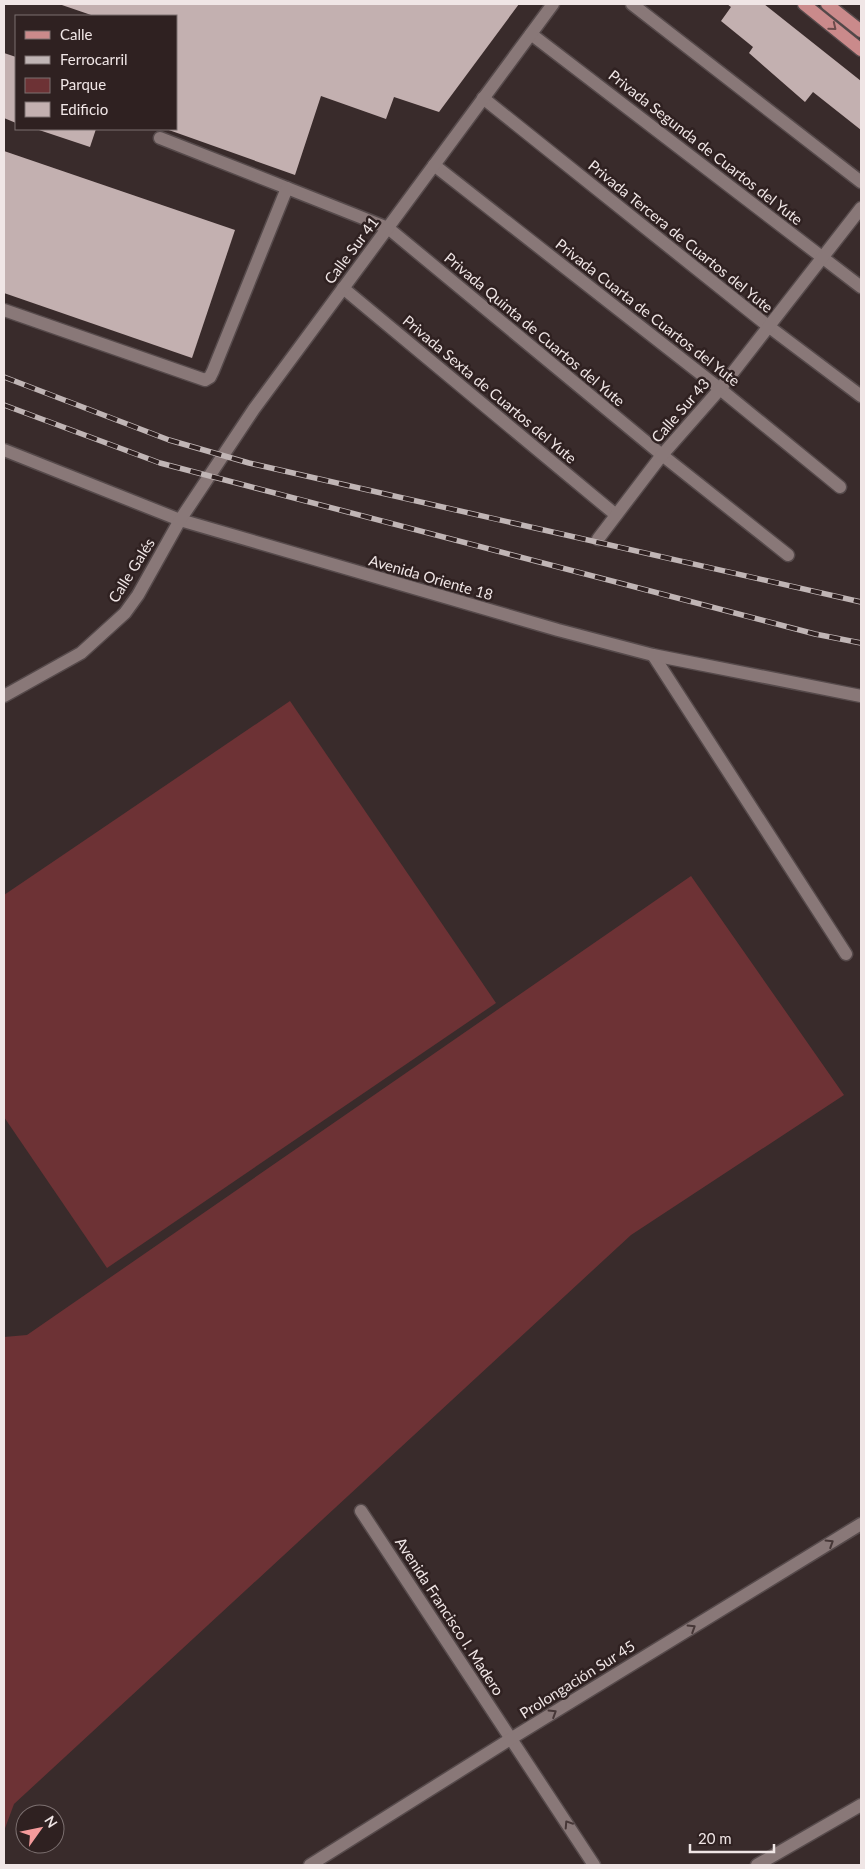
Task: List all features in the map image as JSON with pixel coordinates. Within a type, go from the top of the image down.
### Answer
[{"type":"main road","points":[[804,4],[861,50]]},
{"type":"main road","points":[[827,4],[861,31]]},
{"type":"street","name":"Calle Sur 41","points":[[180,520],[254,409],[553,4]]},
{"type":"street","points":[[632,4],[861,182]]},
{"type":"street","name":"Privada Segunda de Cuartos del Yute","points":[[531,34],[861,287]]},
{"type":"street","name":"Privada Tercera de Cuartos del Yute","points":[[483,98],[768,326],[861,396]]},
{"type":"street","name":"Privada Quinta de Cuartos del Yute","points":[[160,138],[388,228],[662,456],[788,555]]},
{"type":"street","name":"Privada Cuarta de Cuartos del Yute","points":[[434,165],[720,389],[840,486]]},
{"type":"street","points":[[4,310],[205,380],[210,377],[213,371],[287,188]]},
{"type":"street","name":"Calle Sur 43","points":[[598,539],[662,456],[720,389],[861,208]]},
{"type":"street","name":"Privada Sexta de Cuartos del Yute","points":[[343,288],[616,515]]},
{"type":"street","name":"Avenida Oriente 18","points":[[4,450],[180,520],[558,630],[653,655],[861,696]]},
{"type":"street","name":"Calle Galés","points":[[4,696],[81,653],[125,613],[138,595],[180,520]]},
{"type":"street","points":[[653,655],[846,954]]},
{"type":"street","name":"Avenida Francisco I. Madero","points":[[361,1511],[594,1865]]},
{"type":"street","name":"Prolongación Sur 45","points":[[310,1865],[512,1738],[861,1524]]},
{"type":"street","points":[[757,1865],[861,1805]]},
{"type":"green space","points":[[290,701],[496,1003],[107,1268],[4,1117],[4,895]]},
{"type":"green space","points":[[691,876],[844,1095],[631,1235],[14,1804],[4,1831],[4,1337],[27,1335]]},
{"type":"building","points":[[59,4],[519,4],[439,112],[394,97],[386,119],[321,96],[295,175],[169,130],[178,130],[178,15],[91,15]]},
{"type":"building","points":[[727,4],[764,4],[861,81],[861,130],[813,92],[805,102],[749,53],[753,47],[721,21],[731,7]]},
{"type":"building","points":[[4,53],[15,57],[15,123],[4,118]]},
{"type":"building","points":[[39,130],[96,130],[90,147]]},
{"type":"building","points":[[4,151],[235,230],[192,358],[4,293]]},
{"type":"railway","points":[[4,377],[169,440],[249,463],[861,602]]},
{"type":"railway","points":[[4,405],[160,463],[815,634],[861,643]]}]
